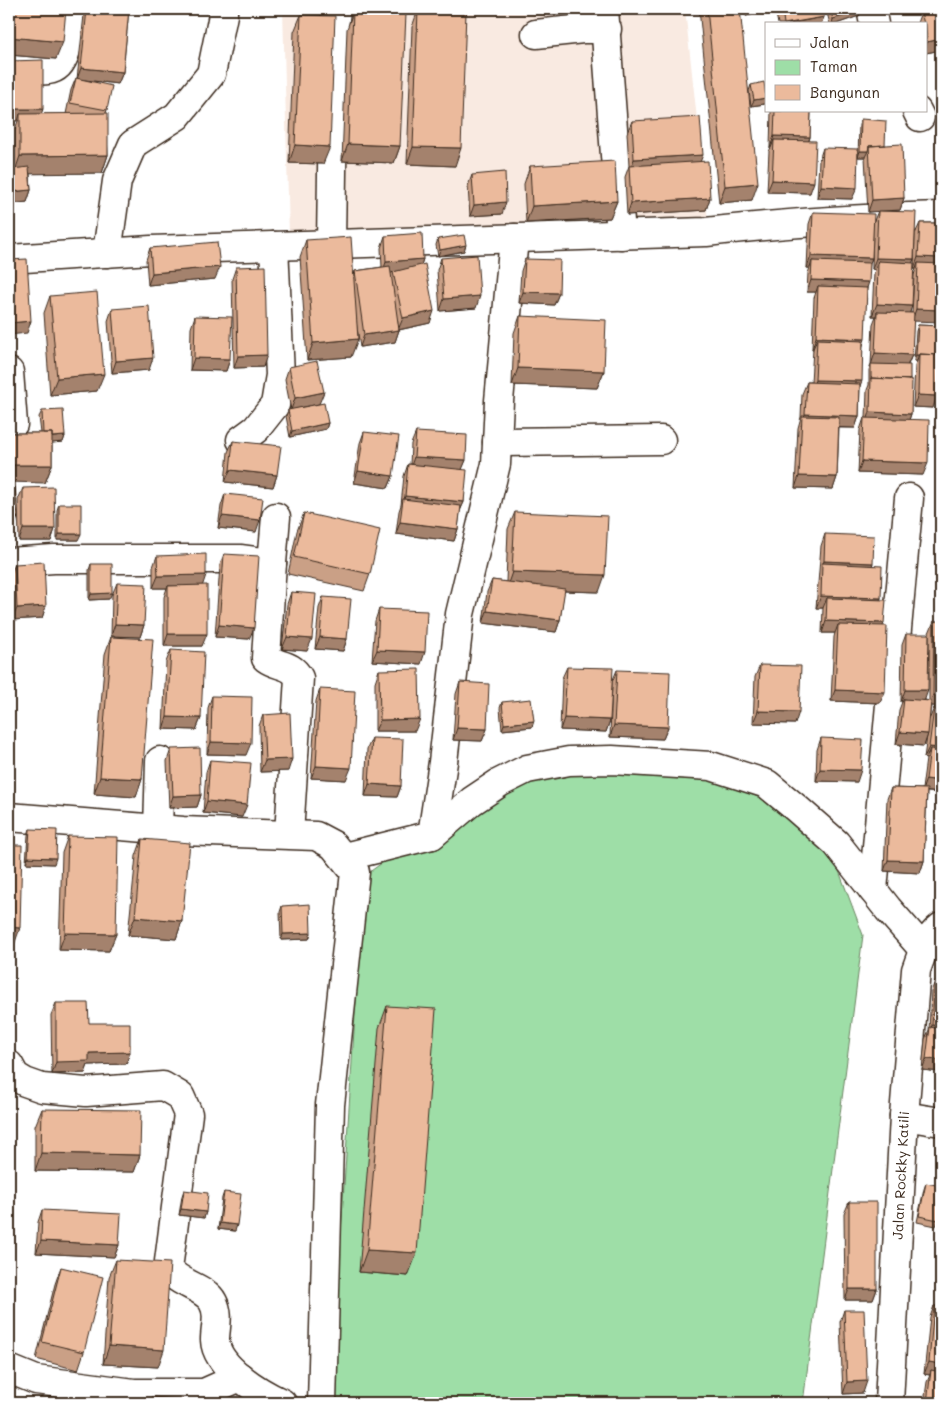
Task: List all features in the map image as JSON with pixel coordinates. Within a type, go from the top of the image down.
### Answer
[{"type":"street","points":[[9,67],[48,70],[62,61],[67,47],[70,9]]},
{"type":"street","points":[[107,253],[117,181],[133,144],[177,116],[211,74],[223,9]]},
{"type":"street","points":[[331,244],[334,29],[336,9]]},
{"type":"street","points":[[871,9],[874,22]]},
{"type":"street","points":[[536,34],[583,29],[605,19],[622,235]]},
{"type":"street","points":[[9,259],[274,246],[706,232],[774,225],[941,216]]},
{"type":"street","points":[[432,835],[443,762],[460,614],[496,464],[514,238]]},
{"type":"street","points":[[241,440],[256,429],[275,405],[280,375],[274,246]]},
{"type":"street","points":[[9,372],[13,424]]},
{"type":"street","points":[[497,442],[661,440]]},
{"type":"street","points":[[873,890],[909,498]]},
{"type":"street","points":[[276,517],[266,658],[273,663],[295,671],[298,678],[289,834]]},
{"type":"street","points":[[9,562],[54,559],[240,559],[272,563]]},
{"type":"street","points":[[344,857],[432,835],[472,801],[499,783],[527,769],[569,761],[603,760],[711,766],[766,784],[836,843],[923,949],[933,934],[941,927]]},
{"type":"street","points":[[158,829],[160,761]]},
{"type":"street","points":[[9,817],[158,829],[316,836],[333,845],[355,872],[330,1105],[322,1403]]},
{"type":"street","name":"Jalan Rockky Katili","points":[[889,1403],[904,1116],[916,970],[923,949]]},
{"type":"street","points":[[9,1065],[15,1076],[42,1088]]},
{"type":"street","points":[[9,1088],[42,1088],[86,1092],[163,1086],[180,1096],[188,1114],[168,1269],[174,1276],[203,1291],[213,1302],[218,1318],[215,1342],[224,1363],[240,1377],[282,1403]]},
{"type":"street","points":[[904,1116],[941,1122]]},
{"type":"street","points":[[9,1368],[36,1380],[134,1393],[204,1393],[240,1377]]},
{"type":"shaded area","points":[[283,9],[685,9],[708,220],[289,235]]},
{"type":"green space","points":[[585,762],[707,773],[785,810],[836,863],[863,935],[803,1403],[330,1403],[364,876],[503,775]]},
{"type":"building","points":[[11,9],[66,9],[63,42],[9,37]]},
{"type":"building","points":[[87,9],[129,9],[123,72],[81,68]]},
{"type":"building","points":[[707,9],[740,9],[758,183],[725,186]]},
{"type":"building","points":[[782,9],[822,9],[824,17],[795,22],[784,22]]},
{"type":"building","points":[[830,9],[861,9],[861,10],[833,19]]},
{"type":"building","points":[[941,9],[941,39],[928,42],[928,22],[924,22],[921,12]]},
{"type":"building","points":[[418,10],[466,12],[461,148],[413,147]]},
{"type":"building","points":[[353,12],[406,14],[400,146],[348,144]]},
{"type":"building","points":[[301,15],[335,16],[330,147],[295,145]]},
{"type":"building","points":[[43,60],[43,109],[9,109],[9,61]]},
{"type":"building","points":[[76,78],[112,86],[107,110],[70,103]]},
{"type":"building","points":[[764,82],[765,98],[754,100],[751,85]]},
{"type":"building","points":[[775,112],[811,112],[810,137],[774,136]]},
{"type":"building","points":[[108,113],[108,155],[20,156],[20,114]]},
{"type":"building","points":[[700,117],[703,155],[634,159],[632,121]]},
{"type":"building","points":[[861,119],[886,121],[885,145],[869,146],[868,151],[860,151]]},
{"type":"building","points":[[9,140],[12,169],[29,167],[31,190],[9,192]]},
{"type":"building","points":[[774,140],[816,141],[814,182],[772,180]]},
{"type":"building","points":[[902,144],[904,198],[872,200],[869,146]]},
{"type":"building","points":[[823,148],[858,149],[857,188],[821,186]]},
{"type":"building","points":[[615,161],[617,201],[532,206],[530,166]]},
{"type":"building","points":[[708,161],[710,198],[631,203],[629,166]]},
{"type":"building","points":[[505,172],[506,202],[474,205],[472,175]]},
{"type":"building","points":[[878,211],[916,212],[914,259],[876,258]]},
{"type":"building","points":[[813,212],[874,214],[872,258],[811,256]]},
{"type":"building","points":[[920,223],[941,223],[941,258],[918,257]]},
{"type":"building","points":[[422,233],[423,259],[386,262],[385,236]]},
{"type":"building","points":[[464,235],[466,245],[440,250],[438,239]]},
{"type":"building","points":[[351,237],[358,339],[313,343],[306,240]]},
{"type":"building","points":[[217,242],[220,267],[152,273],[150,248]]},
{"type":"building","points":[[477,255],[480,296],[444,299],[441,258]]},
{"type":"building","points":[[27,259],[31,321],[9,323],[9,260]]},
{"type":"building","points":[[525,259],[560,260],[559,293],[523,292]]},
{"type":"building","points":[[812,261],[870,263],[869,282],[811,280]]},
{"type":"building","points":[[878,261],[914,263],[912,306],[877,304]]},
{"type":"building","points":[[918,263],[941,264],[941,310],[916,309]]},
{"type":"building","points":[[425,264],[434,311],[403,318],[393,272]]},
{"type":"building","points":[[265,266],[267,355],[238,356],[236,267]]},
{"type":"building","points":[[390,266],[399,330],[364,335],[355,271]]},
{"type":"building","points":[[818,286],[867,288],[865,339],[816,337]]},
{"type":"building","points":[[97,292],[104,374],[57,378],[50,296]]},
{"type":"building","points":[[149,306],[153,358],[116,361],[112,309]]},
{"type":"building","points":[[877,312],[914,313],[912,355],[875,353]]},
{"type":"building","points":[[195,316],[232,317],[230,359],[194,358]]},
{"type":"building","points":[[520,316],[606,320],[604,371],[518,368]]},
{"type":"building","points":[[918,325],[941,326],[940,356],[916,355]]},
{"type":"building","points":[[817,339],[863,341],[862,381],[815,380]]},
{"type":"building","points":[[919,354],[939,355],[937,396],[918,395]]},
{"type":"building","points":[[317,361],[324,392],[295,398],[289,367]]},
{"type":"building","points":[[871,364],[910,365],[910,380],[871,378]]},
{"type":"building","points":[[9,371],[13,433],[52,433],[52,465],[9,465]]},
{"type":"building","points":[[871,378],[912,380],[911,414],[870,412]]},
{"type":"building","points":[[807,382],[860,384],[859,416],[805,414]]},
{"type":"building","points":[[324,403],[328,423],[292,431],[288,410]]},
{"type":"building","points":[[63,410],[65,436],[52,437],[52,433],[43,433],[42,411]]},
{"type":"building","points":[[802,416],[839,417],[837,477],[799,476]]},
{"type":"building","points":[[864,418],[929,420],[928,463],[862,461]]},
{"type":"building","points":[[364,432],[399,436],[393,476],[358,471]]},
{"type":"building","points":[[416,432],[467,435],[466,460],[414,457]]},
{"type":"building","points":[[233,441],[281,446],[277,475],[230,470]]},
{"type":"building","points":[[408,464],[467,470],[464,502],[405,496]]},
{"type":"building","points":[[9,487],[15,487],[18,517],[9,518]]},
{"type":"building","points":[[54,487],[55,529],[23,529],[23,488]]},
{"type":"building","points":[[225,494],[263,498],[260,520],[222,516]]},
{"type":"building","points":[[403,499],[461,506],[458,529],[400,522]]},
{"type":"building","points":[[59,504],[81,504],[81,534],[59,534]]},
{"type":"building","points":[[515,512],[608,516],[605,575],[512,572]]},
{"type":"building","points":[[304,513],[380,530],[370,574],[294,557]]},
{"type":"building","points":[[825,534],[874,536],[873,563],[824,561]]},
{"type":"building","points":[[206,554],[206,575],[158,576],[157,556]]},
{"type":"building","points":[[224,554],[259,556],[254,628],[219,625]]},
{"type":"building","points":[[44,562],[46,606],[17,608],[15,564]]},
{"type":"building","points":[[822,563],[882,566],[881,598],[821,596]]},
{"type":"building","points":[[91,564],[112,564],[112,593],[91,594]]},
{"type":"building","points":[[9,571],[11,571],[13,638],[9,638]]},
{"type":"building","points":[[492,580],[565,589],[560,620],[487,611]]},
{"type":"building","points":[[117,583],[146,584],[144,625],[115,624]]},
{"type":"building","points":[[207,585],[207,634],[168,634],[168,586]]},
{"type":"building","points":[[291,592],[316,594],[312,639],[287,637]]},
{"type":"building","points":[[323,597],[351,599],[347,639],[320,637]]},
{"type":"building","points":[[827,598],[886,600],[884,623],[826,621]]},
{"type":"building","points":[[379,609],[427,611],[425,652],[377,650]]},
{"type":"building","points":[[934,621],[941,621],[941,694],[933,695]]},
{"type":"building","points":[[838,625],[887,626],[885,692],[835,690]]},
{"type":"building","points":[[906,634],[929,634],[928,690],[905,690]]},
{"type":"building","points":[[111,637],[153,639],[142,779],[100,777]]},
{"type":"building","points":[[171,650],[204,652],[201,718],[167,717]]},
{"type":"building","points":[[760,665],[801,666],[799,712],[758,711]]},
{"type":"building","points":[[567,667],[613,668],[610,720],[564,718]]},
{"type":"building","points":[[419,669],[420,719],[380,720],[379,670]]},
{"type":"building","points":[[617,670],[670,672],[668,727],[614,725]]},
{"type":"building","points":[[460,682],[489,684],[487,729],[457,728]]},
{"type":"building","points":[[320,689],[355,691],[351,768],[316,766]]},
{"type":"building","points":[[212,696],[252,697],[251,743],[211,742]]},
{"type":"building","points":[[531,699],[534,721],[504,724],[502,702]]},
{"type":"building","points":[[904,699],[931,701],[928,734],[900,732]]},
{"type":"building","points":[[934,708],[941,709],[941,748],[929,747]]},
{"type":"building","points":[[290,713],[292,759],[265,760],[263,715]]},
{"type":"building","points":[[372,738],[403,739],[401,786],[369,784]]},
{"type":"building","points":[[821,738],[863,740],[861,770],[820,769]]},
{"type":"building","points":[[200,748],[201,795],[173,796],[171,749]]},
{"type":"building","points":[[930,749],[941,750],[941,781],[926,779]]},
{"type":"building","points":[[210,760],[251,763],[247,805],[207,801]]},
{"type":"building","points":[[891,788],[927,789],[924,861],[888,860]]},
{"type":"building","points":[[30,829],[57,830],[56,858],[28,857]]},
{"type":"building","points":[[68,836],[118,837],[116,934],[65,933]]},
{"type":"building","points":[[142,839],[190,843],[182,921],[135,917]]},
{"type":"building","points":[[9,845],[22,845],[20,928],[9,927]]},
{"type":"building","points":[[310,904],[311,933],[283,934],[282,906]]},
{"type":"building","points":[[935,981],[941,981],[941,1026],[932,1025]]},
{"type":"building","points":[[56,1003],[88,1003],[89,1023],[130,1023],[130,1052],[89,1053],[89,1061],[56,1062]]},
{"type":"building","points":[[387,1006],[436,1009],[417,1253],[367,1250]]},
{"type":"building","points":[[930,1027],[941,1029],[941,1060],[926,1059]]},
{"type":"building","points":[[42,1109],[141,1110],[140,1155],[41,1153]]},
{"type":"building","points":[[926,1183],[941,1186],[941,1204],[938,1220],[919,1216]]},
{"type":"building","points":[[184,1190],[208,1193],[206,1212],[181,1209]]},
{"type":"building","points":[[224,1192],[241,1194],[237,1225],[220,1223]]},
{"type":"building","points":[[849,1202],[877,1202],[877,1289],[849,1289]]},
{"type":"building","points":[[42,1210],[121,1214],[119,1245],[41,1241]]},
{"type":"building","points":[[116,1260],[170,1263],[164,1350],[109,1346]]},
{"type":"building","points":[[61,1267],[103,1277],[84,1352],[42,1342]]},
{"type":"building","points":[[934,1306],[941,1306],[941,1364],[929,1362]]},
{"type":"building","points":[[844,1310],[864,1310],[867,1381],[847,1382]]},
{"type":"building","points":[[931,1370],[941,1372],[941,1403],[927,1403]]},
{"type":"building","points":[[151,1397],[183,1399],[182,1403],[151,1403]]}]
